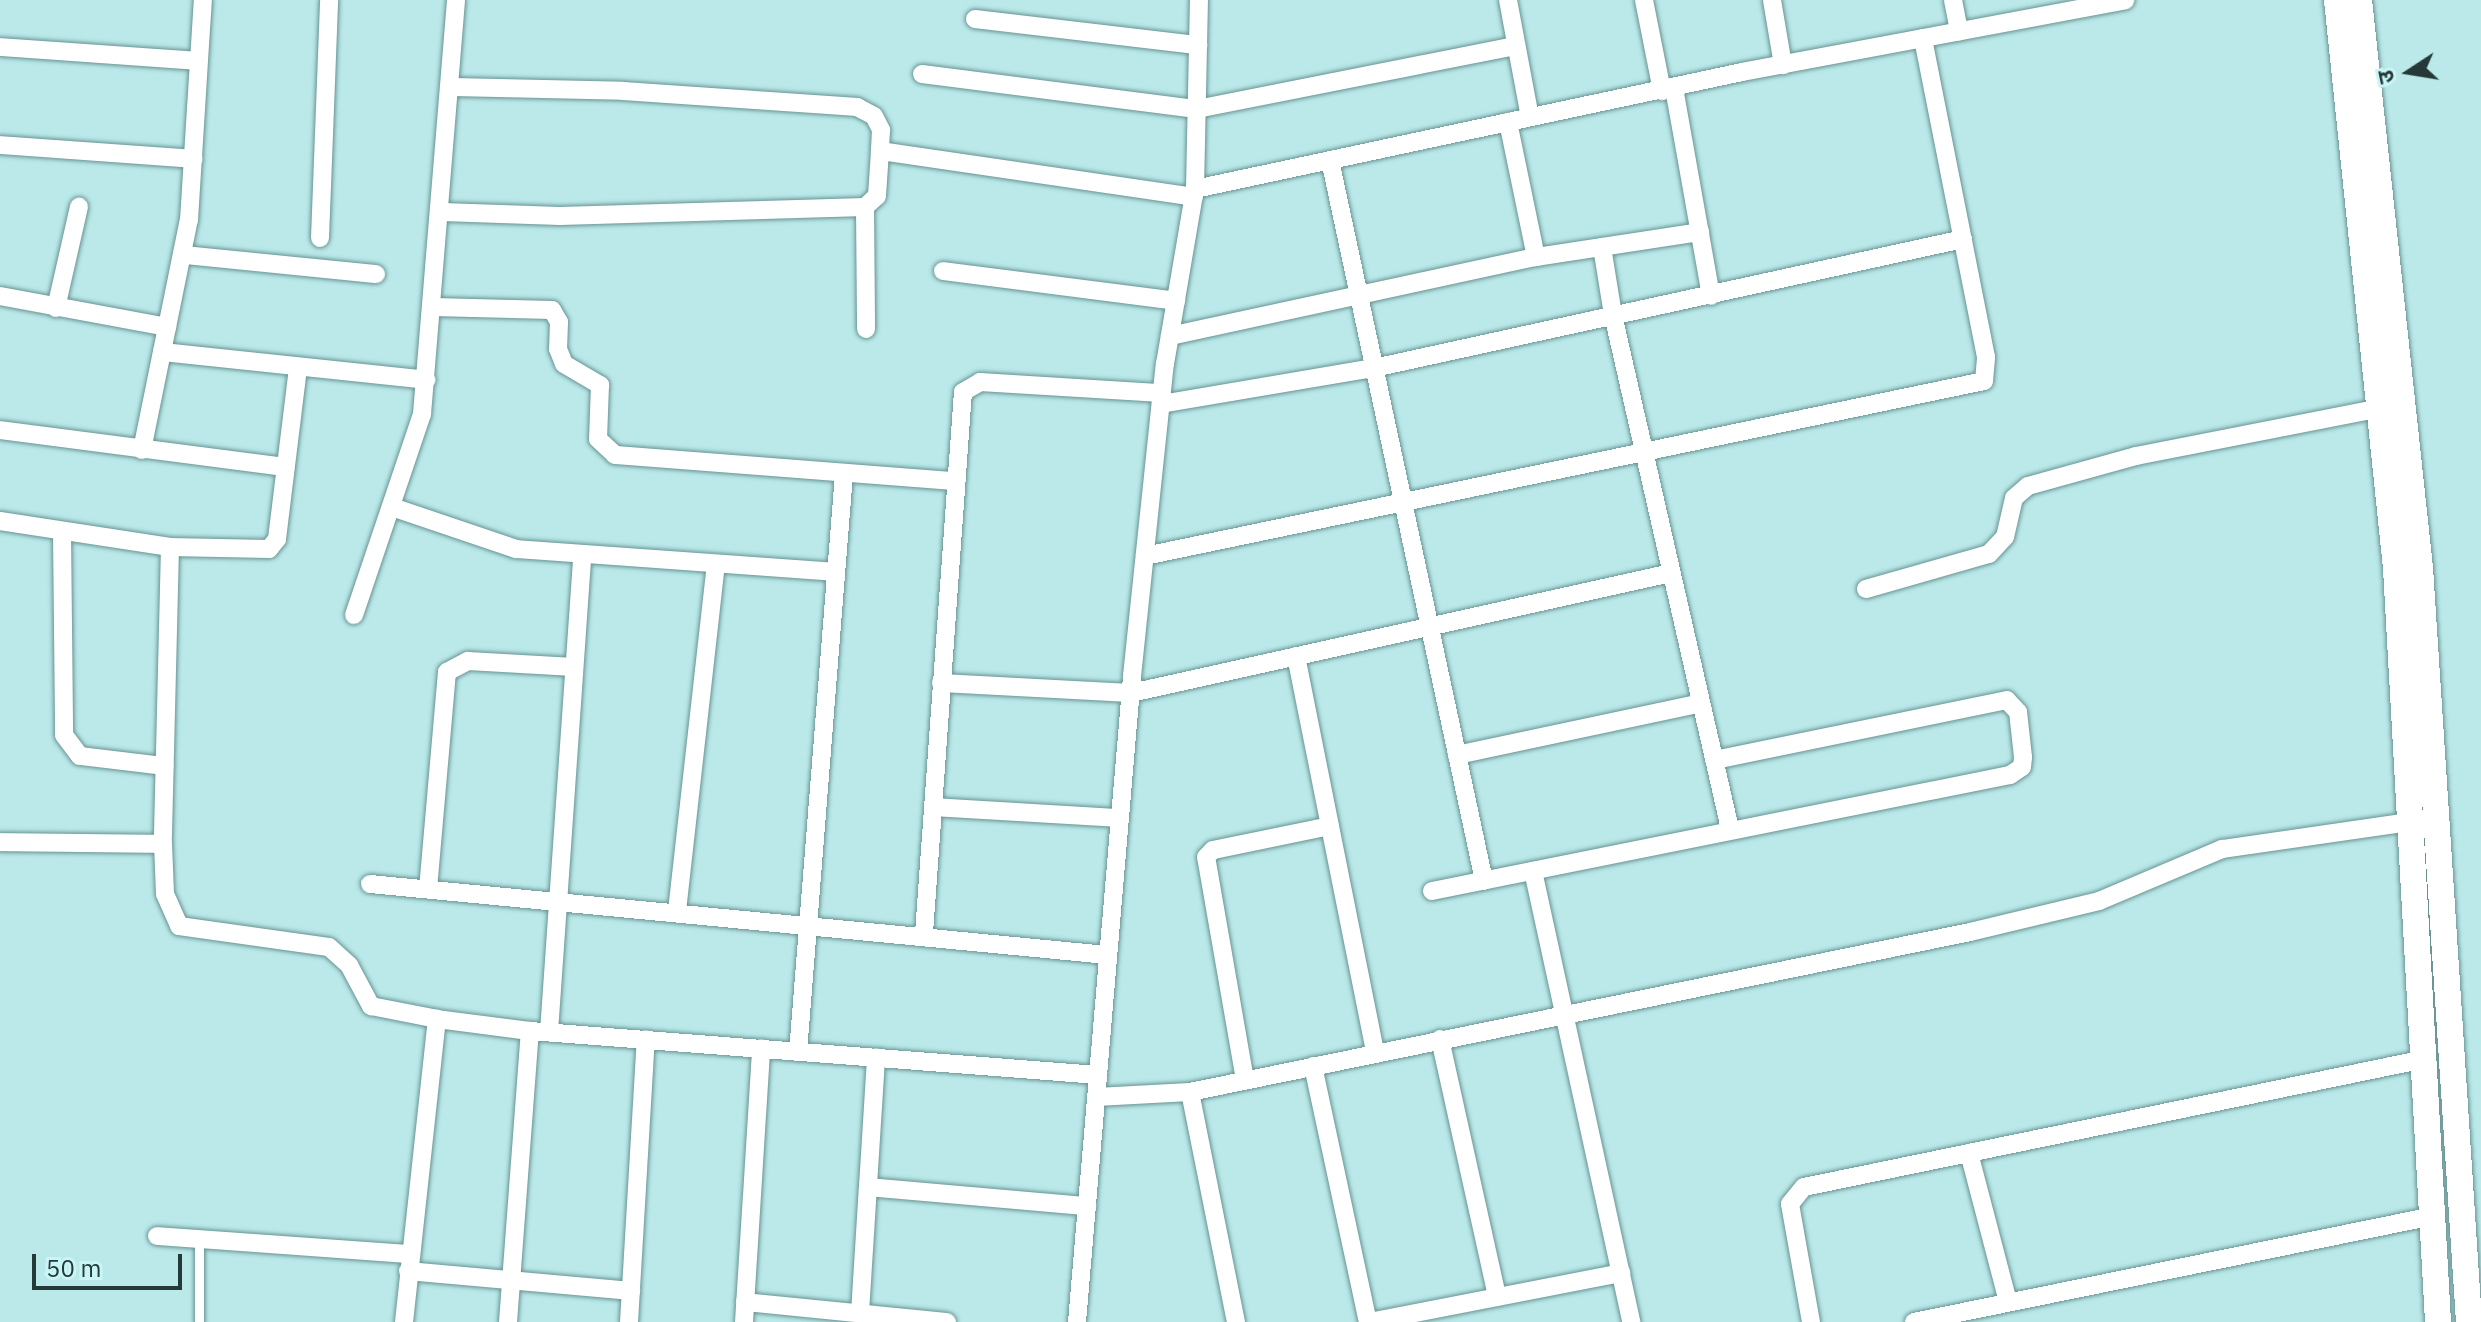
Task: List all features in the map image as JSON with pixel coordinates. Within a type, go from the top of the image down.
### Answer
[{"type":"main road","points":[[2337,0],[2380,408],[2411,819],[2438,1322]]},
{"type":"main road","points":[[2359,0],[2420,568],[2469,1322]]},
{"type":"street","points":[[142,450],[185,255],[203,0]]},
{"type":"street","points":[[320,238],[329,0]]},
{"type":"street","points":[[354,615],[413,450],[427,380],[453,87],[456,0]]},
{"type":"street","points":[[1077,1322],[1131,693],[1161,398],[1194,193],[1199,0]]},
{"type":"street","points":[[1508,0],[1530,117]]},
{"type":"street","points":[[1644,0],[1668,90],[1711,296]]},
{"type":"street","points":[[1772,0],[1783,65]]},
{"type":"street","points":[[1953,0],[1959,31]]},
{"type":"street","points":[[880,151],[1194,193],[1530,117],[2120,0]]},
{"type":"street","points":[[975,19],[1198,45]]},
{"type":"street","points":[[1145,556],[1984,381],[1986,357],[1923,38]]},
{"type":"street","points":[[922,74],[1197,109],[1516,46]]},
{"type":"street","points":[[0,47],[198,61]]},
{"type":"street","points":[[442,212],[560,216],[865,207],[877,196],[881,130],[874,116],[857,107],[623,91],[453,87]]},
{"type":"street","points":[[1508,122],[1536,257]]},
{"type":"street","points":[[0,145],[193,159]]},
{"type":"street","points":[[1330,160],[1484,881]]},
{"type":"street","points":[[56,308],[79,207]]},
{"type":"street","points":[[865,207],[866,329]]},
{"type":"street","points":[[1170,336],[1359,298],[1536,257],[1700,232]]},
{"type":"street","points":[[924,933],[955,481],[963,392],[969,385],[1161,398],[1374,368],[1963,239]]},
{"type":"street","points":[[1602,247],[1613,315],[1730,829]]},
{"type":"street","points":[[185,255],[376,274]]},
{"type":"street","points":[[943,271],[1176,301]]},
{"type":"street","points":[[0,296],[167,327]]},
{"type":"street","points":[[433,307],[552,310],[559,322],[558,349],[564,364],[600,385],[598,439],[615,455],[955,481]]},
{"type":"street","points":[[162,352],[427,380]]},
{"type":"street","points":[[0,521],[170,547],[269,549],[277,539],[298,367]]},
{"type":"street","points":[[1866,589],[1989,554],[2005,537],[2014,498],[2028,486],[2136,456],[2380,408]]},
{"type":"street","points":[[0,430],[286,467]]},
{"type":"street","points":[[798,1052],[844,474]]},
{"type":"street","points":[[392,507],[516,549],[582,557],[835,572]]},
{"type":"street","points":[[62,531],[64,735],[71,750],[80,756],[164,766]]},
{"type":"street","points":[[170,547],[163,844],[165,894],[179,926],[329,947],[349,965],[371,1006],[437,1019],[539,1032],[1098,1075]]},
{"type":"street","points":[[508,1322],[539,1032],[558,901],[582,557]]},
{"type":"street","points":[[677,911],[716,564]]},
{"type":"street","points":[[941,683],[1131,693],[1671,573]]},
{"type":"street","points":[[1296,656],[1375,1053]]},
{"type":"street","points":[[428,889],[447,672],[468,661],[574,667]]},
{"type":"street","points":[[1432,891],[2010,775],[2022,767],[2018,712],[2007,700],[1714,760]]},
{"type":"street","points":[[1457,755],[1701,703]]},
{"type":"street","points":[[933,807],[1120,818]]},
{"type":"street","points":[[1096,1097],[1190,1092],[1564,1013],[2050,916],[2222,849],[2411,819],[2437,818]]},
{"type":"street","points":[[1245,1080],[1206,857],[1213,850],[1330,826]]},
{"type":"street","points":[[0,842],[163,844]]},
{"type":"street","points":[[1533,871],[1631,1322]]},
{"type":"street","points":[[370,884],[924,933],[1108,955]]},
{"type":"street","points":[[404,1322],[437,1019]]},
{"type":"street","points":[[1440,1039],[1497,1297]]},
{"type":"street","points":[[629,1322],[646,1040]]},
{"type":"street","points":[[744,1322],[761,1049]]},
{"type":"street","points":[[860,1313],[876,1058]]},
{"type":"street","points":[[1811,1322],[1790,1204],[1796,1192],[2425,1059]]},
{"type":"street","points":[[1313,1066],[1368,1322],[1621,1273]]},
{"type":"street","points":[[1190,1092],[1236,1322]]},
{"type":"street","points":[[1969,1153],[2008,1302]]},
{"type":"street","points":[[868,1187],[1087,1206]]},
{"type":"street","points":[[1914,1322],[2433,1216]]},
{"type":"street","points":[[157,1236],[409,1263],[511,1282],[631,1291]]},
{"type":"street","points":[[745,1302],[947,1322]]},
{"type":"lane","points":[[199,1239],[199,1322]]}]
